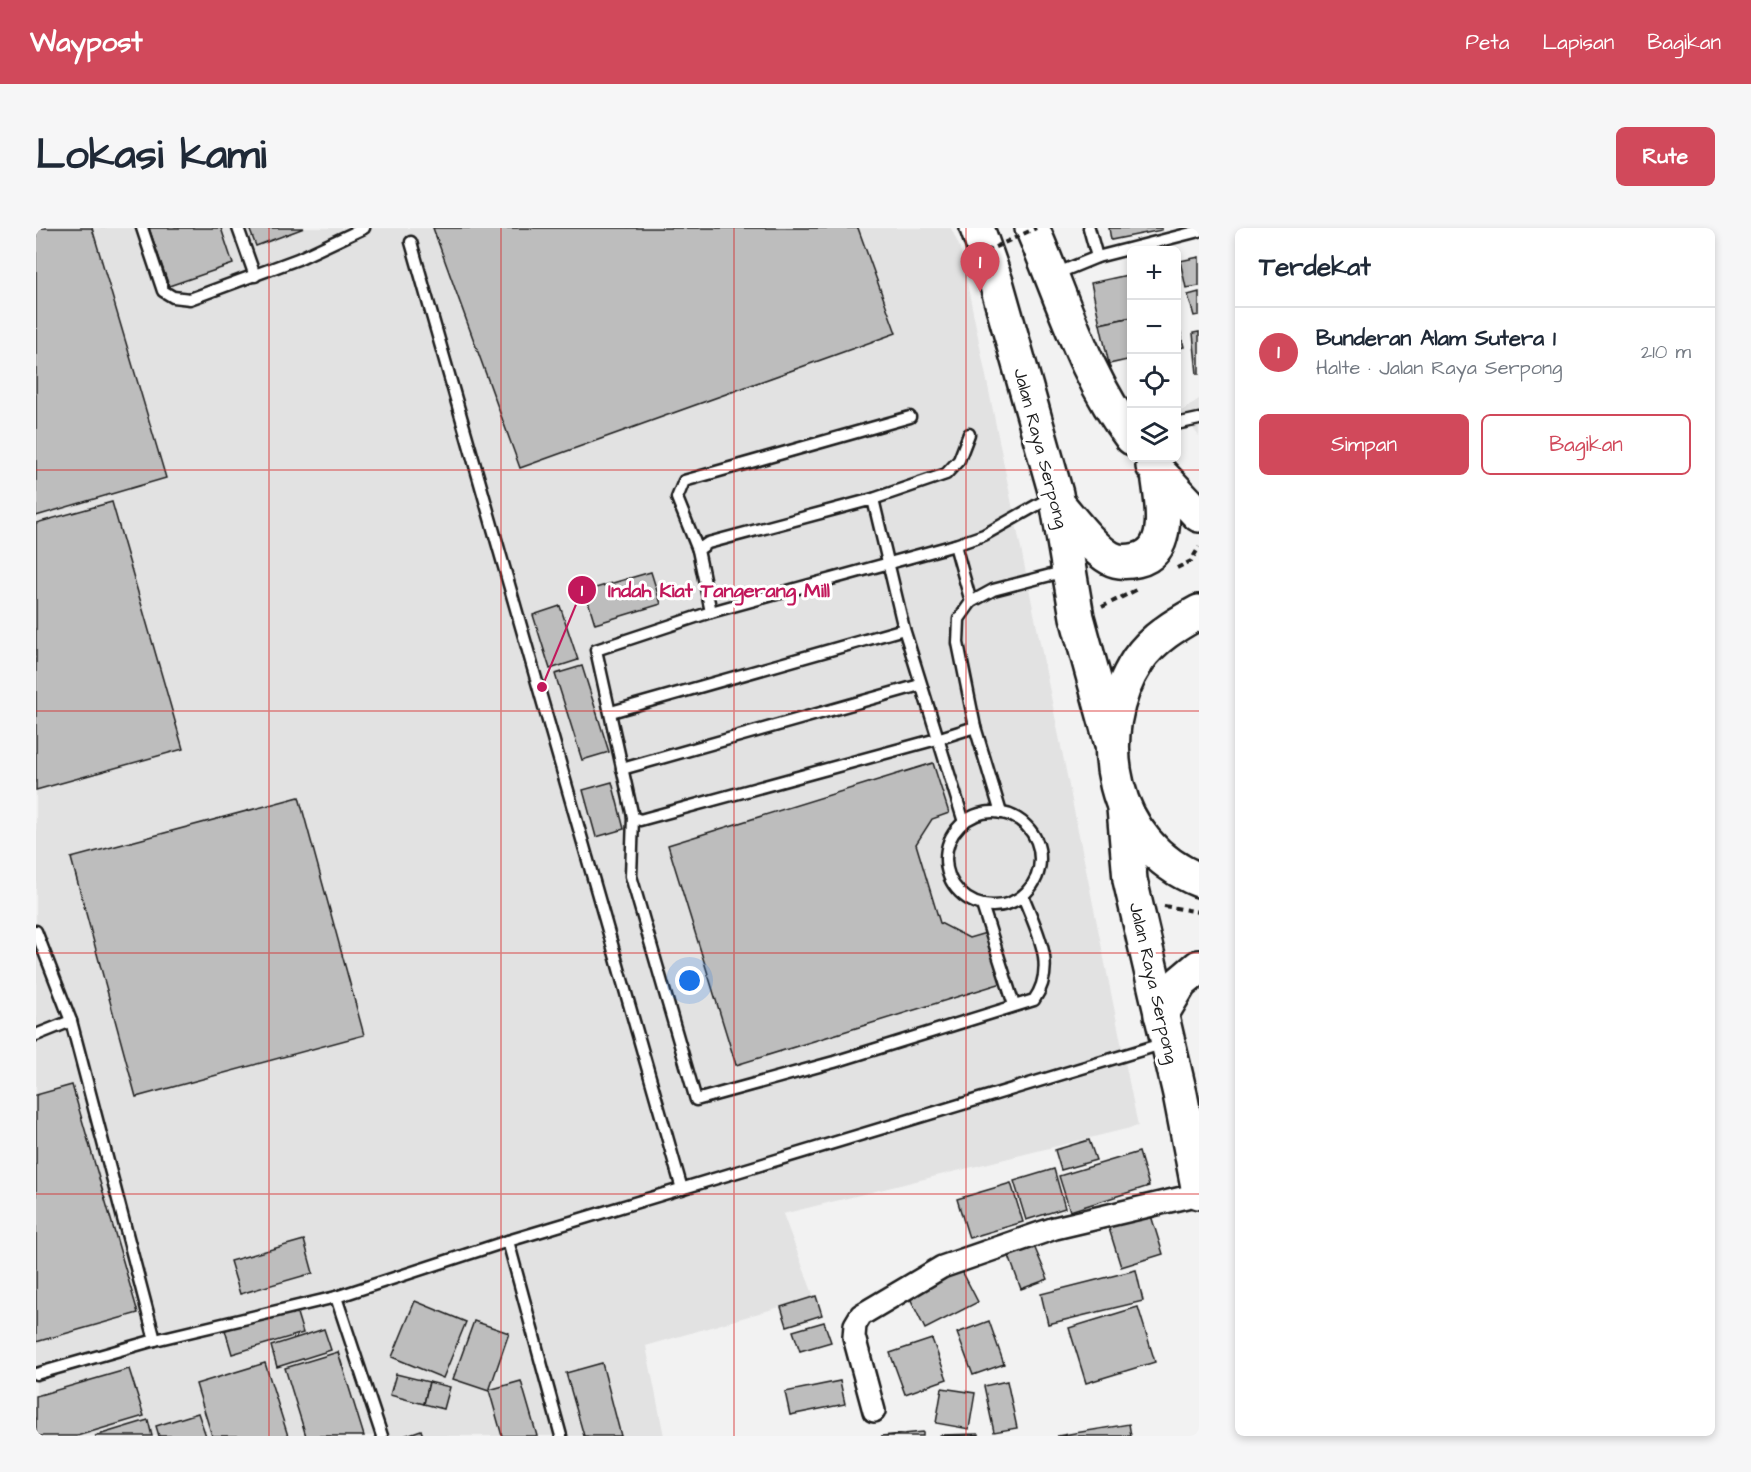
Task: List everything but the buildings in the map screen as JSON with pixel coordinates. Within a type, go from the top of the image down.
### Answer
[{"type":"main road","points":[[1034,228],[1078,343],[1104,400],[1127,431]]},
{"type":"main road","name":"Jalan Raya Serpong","points":[[977,242],[996,282],[1057,499],[1077,617],[1111,741]]},
{"type":"main road","points":[[1057,499],[1109,558],[1125,562],[1145,558],[1158,544],[1162,528],[1143,462]]},
{"type":"main road","points":[[1152,462],[1199,515]]},
{"type":"main road","points":[[1199,612],[1171,627],[1139,658],[1119,698],[1111,741],[1113,776],[1124,808],[1149,846],[1184,874],[1199,880]]},
{"type":"main road","name":"Jalan Raya Serpong","points":[[1124,808],[1130,880],[1199,1193]]},
{"type":"main road","points":[[1164,1029],[1180,983],[1199,968]]},
{"type":"street","points":[[874,1412],[854,1337],[855,1325],[861,1315],[942,1267],[1055,1228],[1199,1193]]},
{"type":"lane","points":[[142,228],[164,291],[173,297],[190,299],[255,276],[364,228]]},
{"type":"lane","points":[[238,228],[255,276]]},
{"type":"lane","points":[[1089,228],[1098,256]]},
{"type":"lane","points":[[1052,276],[1098,256],[1199,231]]},
{"type":"lane","points":[[411,242],[682,1189]]},
{"type":"lane","points":[[711,612],[699,550],[678,498],[684,481],[910,417]]},
{"type":"lane","points":[[1181,423],[1199,419]]},
{"type":"lane","points":[[699,550],[708,543],[873,499],[946,474],[959,460],[969,435]]},
{"type":"lane","points":[[873,499],[904,630],[964,822]]},
{"type":"lane","points":[[1023,896],[1046,959],[1046,975],[1034,1000],[834,1062],[696,1100],[631,876],[633,817],[596,650],[711,612],[955,545],[984,535],[1057,499]]},
{"type":"lane","points":[[955,545],[971,602]]},
{"type":"lane","points":[[1001,813],[975,727],[958,643],[959,619],[971,602],[993,590],[1069,570]]},
{"type":"lane","points":[[611,712],[904,630]]},
{"type":"lane","points":[[622,769],[920,685]]},
{"type":"lane","points":[[633,817],[640,820],[648,819],[975,727]]},
{"type":"lane","points":[[1001,813],[1014,817],[1025,825],[1039,848],[1038,874],[1023,896],[997,907],[982,905],[962,895],[948,876],[946,864],[949,841],[964,822],[975,816],[1001,813]]},
{"type":"lane","points":[[982,905],[1014,1005]]},
{"type":"lane","points":[[36,931],[71,1022],[155,1340]]},
{"type":"lane","points":[[36,1035],[71,1022]]},
{"type":"lane","points":[[36,1374],[155,1340],[336,1297],[508,1241],[682,1189],[1164,1029]]},
{"type":"lane","points":[[508,1241],[561,1436]]},
{"type":"lane","points":[[336,1297],[382,1436]]},
{"type":"path","points":[[977,242],[1034,228]]},
{"type":"shaded area","points":[[36,228],[951,228],[960,248],[1138,1126],[783,1214],[814,1297],[646,1346],[664,1436],[36,1436]]},
{"type":"shaded area","points":[[1199,399],[1199,436],[1181,413]]},
{"type":"place","name":"Bunderan Alam Sutera 1","points":[[980,292]]},
{"type":"place","name":"Indah Kiat Tangerang Mill","points":[[542,687]]}]
